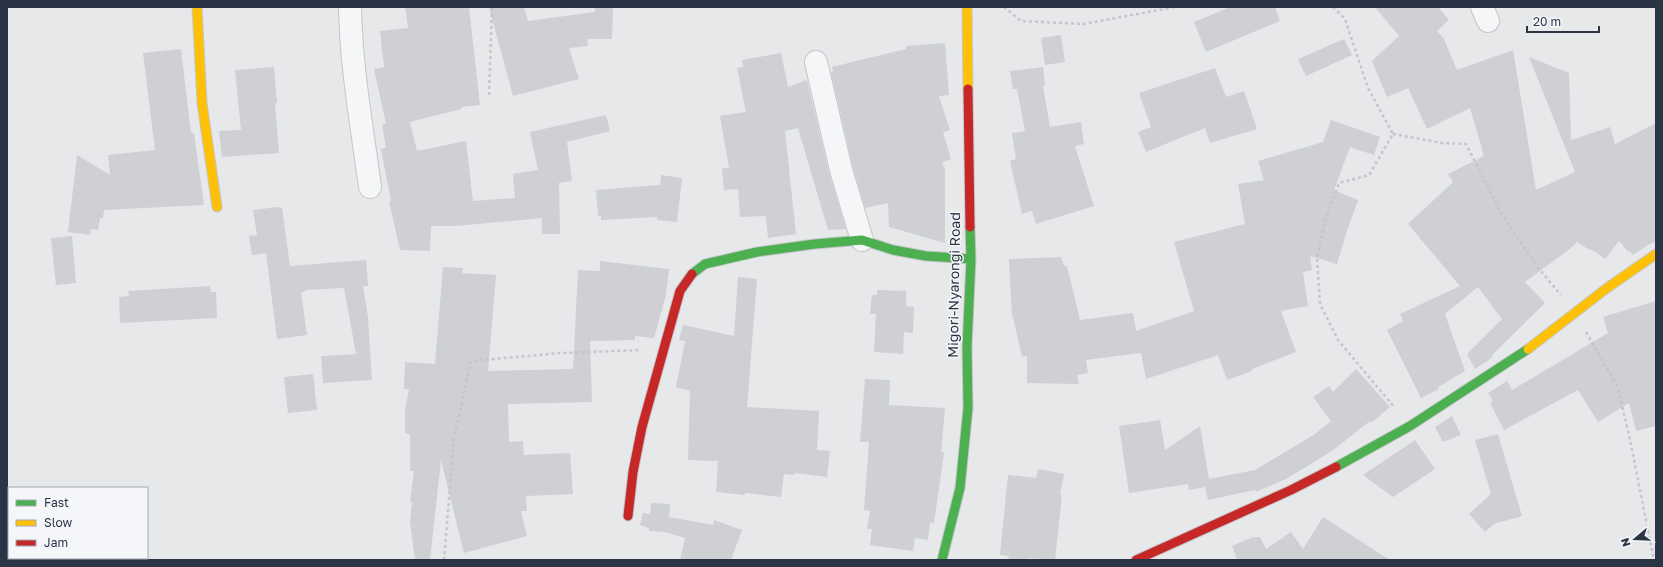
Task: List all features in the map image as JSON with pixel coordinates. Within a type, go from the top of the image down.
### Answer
[{"type":"street","points":[[197,7],[202,103],[217,207]]},
{"type":"street","points":[[350,7],[354,62],[370,187]]},
{"type":"street","name":"Migori-Nyarongi Road","points":[[942,560],[960,488],[967,416],[967,347],[972,259],[968,164],[967,7]]},
{"type":"street","points":[[816,62],[841,170],[862,240]]},
{"type":"street","points":[[628,516],[633,472],[642,427],[680,291],[690,276],[705,264],[763,251],[815,244],[862,240],[893,250],[926,256],[972,259]]},
{"type":"street","points":[[1136,560],[1291,490],[1337,467],[1410,426],[1518,356],[1607,288],[1656,254]]},
{"type":"path","points":[[489,95],[492,7]]},
{"type":"path","points":[[1004,7],[1021,21],[1084,24],[1175,7]]},
{"type":"path","points":[[1333,7],[1345,19],[1368,88],[1393,134],[1369,175],[1339,183],[1325,220],[1317,258],[1320,304],[1338,340],[1410,426]]},
{"type":"path","points":[[444,560],[454,438],[471,361],[561,353],[664,349]]},
{"type":"building","points":[[405,7],[469,7],[480,105],[461,107],[461,109],[410,122],[417,151],[466,141],[473,201],[515,198],[513,174],[538,170],[530,132],[606,115],[610,131],[567,142],[572,181],[559,183],[560,234],[542,234],[542,218],[456,226],[431,226],[430,251],[400,250],[389,201],[391,201],[381,149],[386,148],[382,125],[386,124],[374,69],[384,67],[380,31],[408,28]]},
{"type":"building","points":[[489,7],[524,7],[528,21],[595,12],[595,7],[613,7],[612,39],[587,39],[588,46],[569,48],[579,79],[513,96]]},
{"type":"building","points":[[1230,7],[1275,7],[1280,21],[1206,52],[1194,22]]},
{"type":"building","points":[[1375,7],[1438,7],[1449,20],[1437,31],[1444,39],[1457,70],[1513,50],[1536,190],[1575,172],[1529,57],[1569,73],[1571,140],[1610,127],[1615,144],[1656,123],[1656,242],[1649,244],[1633,255],[1629,251],[1628,252],[1619,241],[1605,259],[1577,242],[1525,282],[1545,303],[1492,355],[1493,357],[1475,369],[1467,354],[1502,319],[1478,287],[1445,314],[1465,371],[1438,387],[1439,389],[1421,398],[1387,330],[1403,321],[1400,314],[1460,286],[1408,224],[1453,182],[1448,174],[1484,156],[1470,108],[1427,129],[1408,88],[1387,97],[1372,61],[1399,36]]},
{"type":"building","points":[[1061,35],[1065,62],[1045,65],[1041,38]]},
{"type":"building","points":[[1344,39],[1352,55],[1306,76],[1298,59]]},
{"type":"building","points":[[945,43],[949,95],[939,96],[950,130],[943,132],[951,159],[942,162],[945,170],[945,243],[889,227],[888,203],[865,208],[853,167],[831,72],[833,71],[832,67],[906,49],[906,46]]},
{"type":"building","points":[[181,49],[191,133],[194,133],[204,205],[104,210],[103,218],[100,218],[98,230],[91,229],[90,235],[68,232],[77,155],[110,175],[108,155],[155,150],[143,53]]},
{"type":"building","points":[[781,53],[788,87],[807,80],[829,173],[846,229],[828,230],[798,128],[785,131],[796,234],[768,238],[766,216],[740,217],[738,189],[724,190],[722,168],[729,168],[720,116],[746,112],[737,68],[743,67],[742,60]]},
{"type":"building","points":[[274,67],[279,153],[222,157],[219,131],[241,130],[235,70]]},
{"type":"building","points":[[1043,67],[1045,85],[1043,86],[1050,127],[1081,122],[1084,144],[1075,146],[1094,206],[1036,224],[1032,211],[1022,214],[1010,161],[1016,159],[1012,133],[1025,131],[1017,89],[1013,89],[1010,71]]},
{"type":"building","points":[[1215,68],[1226,97],[1244,91],[1257,129],[1210,143],[1205,128],[1146,152],[1138,132],[1151,127],[1139,93]]},
{"type":"building","points":[[1331,120],[1380,137],[1374,155],[1350,147],[1334,190],[1358,200],[1337,264],[1310,256],[1312,270],[1303,272],[1308,306],[1281,311],[1296,352],[1227,380],[1218,355],[1146,379],[1141,353],[1086,360],[1088,373],[1077,375],[1079,384],[1027,383],[1027,356],[1022,357],[1012,317],[1009,259],[1061,257],[1064,266],[1067,266],[1080,320],[1133,313],[1136,331],[1194,311],[1174,242],[1245,224],[1238,184],[1264,180],[1258,161],[1323,142]]},
{"type":"building","points":[[661,175],[682,178],[677,222],[657,220],[657,217],[601,220],[601,216],[598,216],[596,190],[660,185]]},
{"type":"building","points":[[277,207],[282,208],[290,266],[366,260],[368,286],[363,286],[368,317],[372,380],[323,383],[321,356],[356,354],[344,288],[305,290],[305,292],[301,292],[307,335],[277,339],[266,253],[252,255],[249,236],[257,235],[253,210]]},
{"type":"building","points":[[72,236],[76,283],[56,285],[51,238]]},
{"type":"building","points":[[600,261],[669,269],[666,295],[654,338],[635,336],[635,340],[590,341],[592,402],[508,404],[509,442],[523,441],[524,455],[570,453],[573,494],[526,496],[527,511],[521,511],[527,536],[464,553],[441,460],[430,560],[415,560],[410,521],[412,503],[410,502],[414,471],[410,471],[410,434],[405,433],[405,411],[409,389],[404,389],[405,362],[435,364],[443,267],[463,268],[462,273],[496,275],[488,371],[573,369],[578,270],[600,271]]},
{"type":"building","points":[[738,277],[757,279],[747,407],[819,411],[817,450],[830,451],[827,477],[794,473],[794,475],[784,474],[781,497],[745,493],[745,495],[716,492],[718,461],[688,460],[690,391],[676,387],[685,341],[679,340],[683,325],[734,336]]},
{"type":"building","points":[[210,286],[211,292],[216,292],[217,318],[120,323],[119,297],[129,296],[128,291]]},
{"type":"building","points":[[877,290],[906,291],[906,306],[914,307],[913,333],[904,332],[903,354],[874,352],[876,314],[870,314],[872,295],[877,295]]},
{"type":"building","points":[[1656,301],[1656,426],[1636,431],[1629,403],[1598,422],[1578,390],[1504,430],[1490,403],[1493,401],[1488,393],[1507,381],[1512,390],[1608,333],[1603,317]]},
{"type":"building","points":[[1356,369],[1390,407],[1371,423],[1370,421],[1332,451],[1286,479],[1256,492],[1255,490],[1208,500],[1205,487],[1189,490],[1188,484],[1129,493],[1119,426],[1160,420],[1165,450],[1200,426],[1209,479],[1255,470],[1315,434],[1331,421],[1313,397],[1329,386],[1333,392]]},
{"type":"building","points":[[313,374],[317,410],[288,413],[284,377]]},
{"type":"building","points":[[865,379],[890,380],[889,405],[945,408],[941,452],[944,453],[934,523],[930,522],[928,540],[915,538],[913,551],[870,545],[872,529],[867,529],[870,511],[864,510],[869,442],[860,442]]},
{"type":"building","points":[[1452,416],[1461,435],[1443,442],[1435,427]]},
{"type":"building","points":[[1498,434],[1522,516],[1494,524],[1485,532],[1469,514],[1491,494],[1475,440]]},
{"type":"building","points":[[1415,440],[1435,469],[1393,497],[1363,475]]},
{"type":"building","points":[[1038,469],[1064,474],[1060,495],[1062,495],[1055,560],[1027,558],[1027,560],[1008,560],[1009,556],[1000,555],[1008,475],[1036,478]]},
{"type":"building","points":[[651,503],[670,504],[669,517],[713,525],[714,520],[742,530],[731,560],[680,560],[685,538],[665,532],[649,531],[649,528],[640,525],[643,513],[650,514]]},
{"type":"building","points":[[1323,517],[1390,560],[1237,560],[1232,546],[1253,537],[1260,537],[1266,549],[1291,532],[1303,549]]},
{"type":"traffic: fast","points":[[942,560],[960,488],[968,408],[967,347],[971,259],[970,227]]},
{"type":"traffic: fast","points":[[692,274],[705,264],[757,252],[815,244],[862,240],[893,250],[926,256],[971,259]]},
{"type":"traffic: fast","points":[[1336,467],[1410,426],[1528,349]]},
{"type":"traffic: slow","points":[[197,7],[202,103],[217,207]]},
{"type":"traffic: slow","points":[[967,7],[968,89]]},
{"type":"traffic: slow","points":[[1528,349],[1607,288],[1656,254]]},
{"type":"traffic: jam","points":[[968,89],[970,227]]},
{"type":"traffic: jam","points":[[628,516],[633,472],[642,427],[680,291],[692,274]]},
{"type":"traffic: jam","points":[[1136,560],[1291,490],[1336,467]]}]
